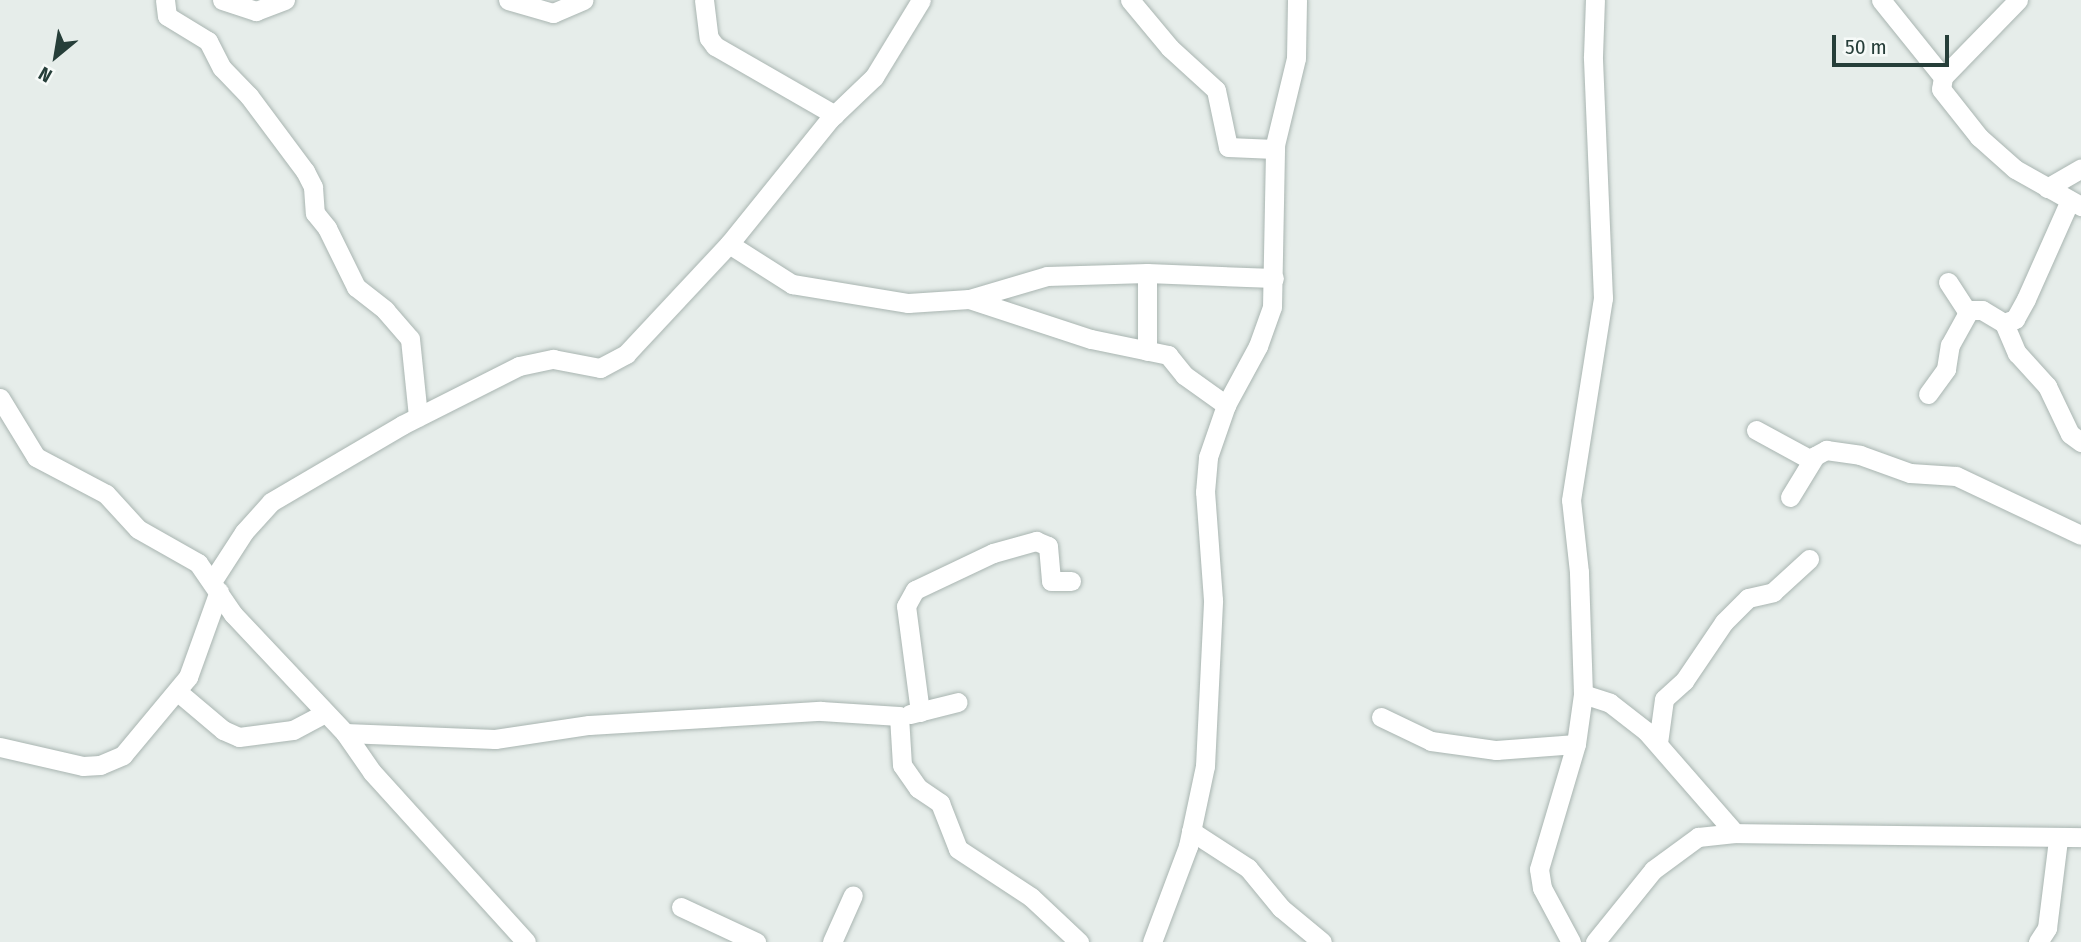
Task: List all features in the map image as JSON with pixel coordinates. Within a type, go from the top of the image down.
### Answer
[{"type":"street","points":[[165,0],[167,16],[208,41],[222,68],[249,96],[305,171],[313,187],[314,213],[327,228],[356,288],[385,310],[410,340],[414,349],[412,378],[418,416]]},
{"type":"street","points":[[222,0],[256,11],[285,0]]},
{"type":"street","points":[[508,0],[553,13],[564,12],[583,0]]},
{"type":"street","points":[[704,0],[709,38],[715,46],[835,116]]},
{"type":"street","points":[[0,747],[83,766],[100,765],[123,755],[178,692],[191,669],[216,585],[244,532],[271,502],[418,416],[531,362],[553,359],[591,368],[609,366],[626,354],[729,244],[835,116],[874,77],[921,0]]},
{"type":"street","points":[[1130,0],[1170,48],[1216,90],[1228,147],[1275,149]]},
{"type":"street","points":[[1152,942],[1191,831],[1205,766],[1213,600],[1205,492],[1208,457],[1226,405],[1266,326],[1274,278],[1275,149],[1296,58],[1297,0]]},
{"type":"street","points":[[1572,942],[1542,888],[1539,869],[1576,744],[1583,694],[1580,584],[1571,500],[1603,298],[1593,56],[1595,0]]},
{"type":"street","points":[[1881,0],[1943,77]]},
{"type":"street","points":[[2004,323],[2015,319],[2075,203],[2015,169],[1979,137],[1941,89],[1943,77],[2018,0]]},
{"type":"street","points":[[2047,188],[2081,168]]},
{"type":"street","points":[[729,244],[784,280],[802,287],[908,303],[968,299],[1046,276],[1147,273],[1274,278]]},
{"type":"street","points":[[1147,273],[1147,351]]},
{"type":"street","points":[[1948,282],[1957,300],[1969,311],[1982,310],[2004,323],[2017,352],[2048,386],[2070,434],[2081,442]]},
{"type":"street","points":[[968,299],[1091,339],[1168,355],[1184,375],[1226,405]]},
{"type":"street","points":[[1928,394],[1946,369],[1950,345],[1969,311]]},
{"type":"street","points":[[0,398],[36,457],[106,494],[138,529],[184,552],[216,585],[233,614],[345,733],[372,772],[526,942]]},
{"type":"street","points":[[1756,430],[1811,460]]},
{"type":"street","points":[[1790,497],[1811,460],[1826,450],[1860,455],[1910,473],[1956,476],[2081,535]]},
{"type":"street","points":[[920,712],[906,606],[915,590],[993,553],[1036,541],[1048,546],[1051,581],[1071,581]]},
{"type":"street","points":[[1658,743],[1664,699],[1684,681],[1724,622],[1748,598],[1773,592],[1809,559]]},
{"type":"street","points":[[178,692],[223,730],[239,737],[293,730],[325,713]]},
{"type":"street","points":[[1583,694],[1621,709],[1658,743],[1735,833]]},
{"type":"street","points":[[345,733],[495,738],[589,725],[821,711],[899,716],[958,702]]},
{"type":"street","points":[[899,716],[902,765],[918,788],[940,803],[958,849],[1031,897],[1079,942]]},
{"type":"street","points":[[1381,718],[1431,741],[1496,750],[1576,744]]},
{"type":"street","points":[[1191,831],[1248,869],[1281,908],[1322,942]]},
{"type":"street","points":[[1595,942],[1668,855],[1698,837],[1735,833],[2058,840],[2081,837]]},
{"type":"street","points":[[2038,942],[2047,928],[2058,840]]},
{"type":"street","points":[[832,942],[853,895]]},
{"type":"street","points":[[681,907],[756,942]]}]
